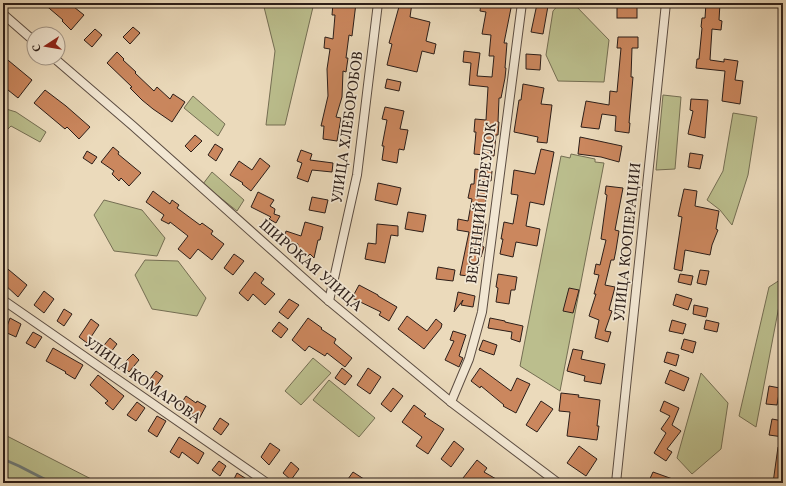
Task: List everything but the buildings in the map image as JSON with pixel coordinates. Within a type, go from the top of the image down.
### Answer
[{"type":"street","name":"УЛИЦА ХЛЕБОРОБОВ","points":[[329,301],[356,175],[378,3]]},
{"type":"street","name":"ВЕСЕННИЙ ПЕРЕУЛОК","points":[[451,402],[469,359],[482,312],[522,3]]},
{"type":"street","name":"УЛИЦА КООПЕРАЦИИ","points":[[616,483],[666,3]]},
{"type":"street","points":[[3,14],[26,33]]},
{"type":"street","name":"ШИРОКАЯ УЛИЦА","points":[[63,66],[139,131],[329,301],[451,402],[558,483]]},
{"type":"street","name":"УЛИЦА КОМАРОВА","points":[[3,300],[267,483]]},
{"type":"green space","points":[[263,3],[313,7],[285,125],[266,125],[275,51]]},
{"type":"green space","points":[[560,3],[573,3],[609,40],[604,82],[558,81],[546,55],[553,11]]},
{"type":"green space","points":[[663,95],[681,97],[675,169],[656,170]]},
{"type":"green space","points":[[193,96],[225,124],[218,136],[184,108]]},
{"type":"green space","points":[[3,108],[16,112],[46,132],[40,142],[11,126],[3,134]]},
{"type":"green space","points":[[733,113],[757,117],[748,175],[732,225],[720,210],[707,200],[723,171]]},
{"type":"green space","points":[[571,154],[595,159],[595,162],[604,163],[560,391],[520,366],[561,156],[570,158]]},
{"type":"green space","points":[[212,172],[244,200],[237,211],[203,184]]},
{"type":"green space","points":[[104,200],[142,210],[165,238],[157,256],[114,251],[94,215]]},
{"type":"green space","points":[[145,260],[178,261],[206,298],[197,316],[152,309],[135,275]]},
{"type":"green space","points":[[783,278],[783,285],[756,427],[739,416],[769,287]]},
{"type":"green space","points":[[313,358],[331,373],[301,405],[285,391]]},
{"type":"green space","points":[[701,373],[728,403],[721,449],[692,474],[677,458]]},
{"type":"green space","points":[[329,380],[375,418],[359,437],[313,400]]},
{"type":"green space","points":[[3,434],[99,483],[3,483]]},
{"type":"waterway","points":[[3,459],[52,483]]}]
